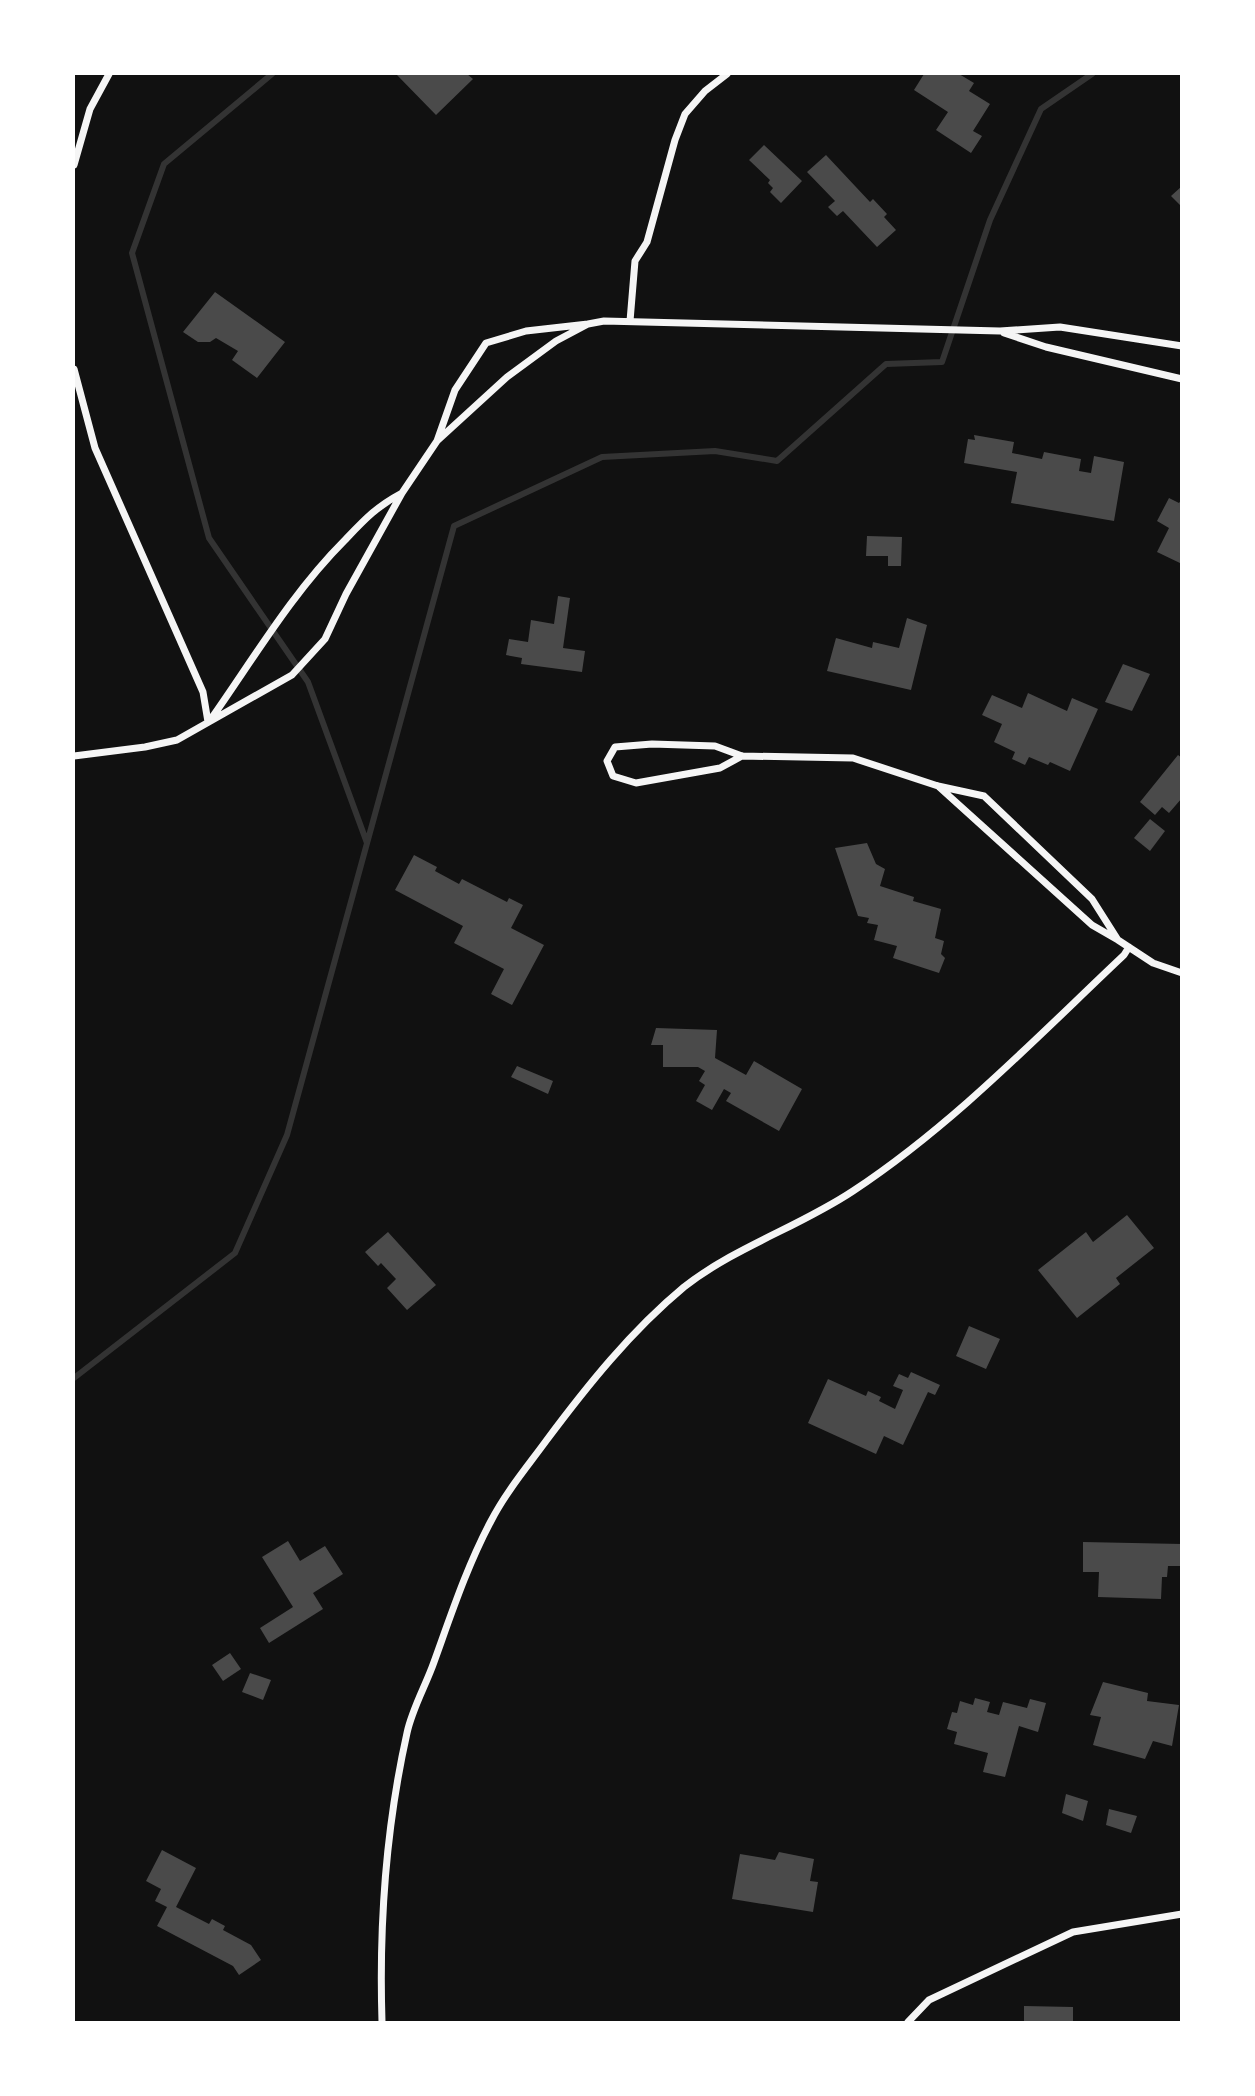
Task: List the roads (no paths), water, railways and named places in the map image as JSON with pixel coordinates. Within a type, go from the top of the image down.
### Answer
[{"type":"street","points":[[74,165],[90,109],[109,74]]},
{"type":"street","points":[[630,321],[635,261],[647,242],[675,140],[685,114],[705,91],[727,74]]},
{"type":"street","points":[[437,441],[455,390],[486,343],[526,331],[604,321],[1000,331],[1060,327],[1181,345]]},
{"type":"street","points":[[74,756],[177,740],[292,675],[325,639],[346,594],[402,493],[437,441],[507,376],[555,341],[588,324]]},
{"type":"street","points":[[1000,331],[1046,347],[1181,379]]},
{"type":"street","points":[[74,369],[95,448],[203,692],[208,722]]},
{"type":"street","points":[[208,722],[286,607],[325,560],[379,505],[402,493]]},
{"type":"street","points":[[742,756],[720,768],[636,783],[613,776],[607,761],[615,747],[652,744],[715,746],[742,756],[853,758],[938,786],[984,796],[1092,898],[1118,940]]},
{"type":"street","points":[[938,786],[1092,925],[1153,963],[1181,973]]},
{"type":"street","points":[[382,2022],[380,1965],[390,1838],[408,1729],[476,1549],[511,1488],[595,1377],[641,1327],[686,1286],[851,1192],[897,1159],[951,1116],[996,1075],[1124,955],[1129,947]]},
{"type":"street","points":[[908,2022],[929,2000],[1073,1932],[1181,1914]]},
{"type":"waterway","points":[[272,74],[164,164],[132,253],[209,538],[308,682],[367,843]]},
{"type":"waterway","points":[[74,1378],[235,1253],[287,1135],[454,526],[602,457],[715,451],[777,461],[886,364],[942,362],[990,220],[1041,109],[1092,74]]}]
